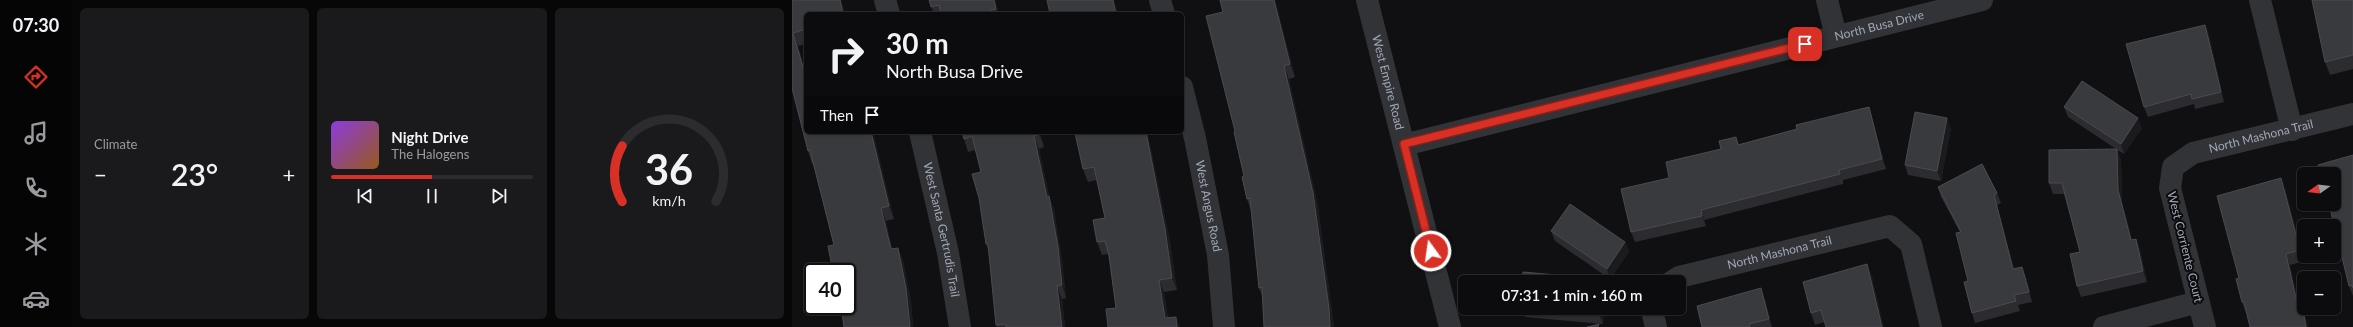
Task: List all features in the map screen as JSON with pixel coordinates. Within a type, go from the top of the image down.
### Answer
[{"type":"street","points":[[885,0],[888,12]]},
{"type":"street","points":[[1160,0],[1163,12]]},
{"type":"street","name":"West Empire Road","points":[[1367,0],[1450,327]]},
{"type":"street","points":[[1827,0],[1836,36]]},
{"type":"street","name":"North Busa Drive","points":[[1404,144],[1982,0]]},
{"type":"street","points":[[2260,0],[2292,130]]},
{"type":"street","name":"West Angus Road","points":[[1184,95],[1195,138],[1218,255],[1224,327]]},
{"type":"street","name":"North Mashona Trail","points":[[2173,167],[2193,154],[2353,114]]},
{"type":"street","name":"West Santa Gertrudis Trail","points":[[920,134],[948,252],[960,327]]},
{"type":"street","name":"West Corriente Court","points":[[2173,167],[2170,188],[2205,327]]},
{"type":"street","name":"North Mashona Trail","points":[[1686,275],[1890,226],[1911,244],[1932,327]]},
{"type":"street","points":[[2104,327],[2198,302]]},
{"type":"street","points":[[1653,315],[1656,327]]},
{"type":"building","points":[[792,0],[840,0],[843,12],[804,12],[804,30],[793,33],[804,67],[804,134],[871,134],[889,206],[881,208],[891,249],[898,248],[906,288],[910,327],[844,327],[842,315],[856,315],[856,263],[831,263],[828,246],[834,245],[810,150],[808,151],[792,88]]},
{"type":"building","points":[[929,0],[994,0],[996,9],[991,10],[992,12],[941,12],[939,5],[931,7]]},
{"type":"building","points":[[1047,0],[1113,0],[1116,12],[1050,12]]},
{"type":"building","points":[[1220,0],[1274,0],[1290,64],[1284,66],[1313,193],[1329,308],[1330,327],[1264,327],[1262,287],[1259,288],[1250,198],[1247,199],[1235,131],[1206,16],[1223,12]]},
{"type":"building","points":[[2312,0],[2353,0],[2353,55],[2325,62]]},
{"type":"building","points":[[2205,25],[2221,92],[2192,99],[2191,94],[2144,107],[2126,44]]},
{"type":"building","points":[[2082,81],[2138,118],[2121,144],[2064,107]]},
{"type":"building","points":[[1869,107],[1882,159],[1839,170],[1840,174],[1701,210],[1702,216],[1631,232],[1621,189],[1669,178],[1666,162],[1721,149],[1719,141],[1736,137],[1738,145],[1797,129],[1796,125]]},
{"type":"building","points":[[1915,112],[1947,118],[1937,171],[1905,165]]},
{"type":"building","points":[[963,134],[1039,134],[1034,136],[1047,197],[1049,196],[1058,247],[1062,285],[1057,286],[1062,327],[1006,327],[1006,324],[996,325],[988,244],[986,244],[979,198],[972,174],[981,172],[972,136],[964,139]]},
{"type":"building","points":[[1075,134],[1146,134],[1165,229],[1172,278],[1159,280],[1165,318],[1176,317],[1177,327],[1108,327],[1106,309],[1116,308],[1109,255],[1105,241],[1097,242],[1093,220],[1105,218],[1094,167],[1083,169]]},
{"type":"building","points":[[2117,149],[2118,190],[2131,240],[2136,239],[2143,271],[2077,286],[2070,254],[2080,252],[2062,183],[2049,183],[2049,150]]},
{"type":"building","points":[[2353,155],[2353,288],[2352,285],[2349,286],[2341,253],[2341,219],[2333,219],[2331,211],[2341,211],[2341,167],[2319,167],[2318,165]]},
{"type":"building","points":[[1982,164],[1997,193],[1994,195],[2013,269],[2022,267],[2029,292],[2014,295],[2016,301],[1972,313],[1964,282],[1968,281],[1956,233],[1961,232],[1938,187]]},
{"type":"building","points":[[2281,178],[2297,239],[2297,251],[2286,254],[2297,302],[2297,315],[2304,315],[2306,327],[2250,327],[2244,302],[2242,302],[2236,279],[2239,278],[2217,196]]},
{"type":"building","points":[[1570,204],[1625,242],[1607,269],[1551,231]]},
{"type":"building","points":[[1867,264],[1882,327],[1826,327],[1821,310],[1811,313],[1803,282]]},
{"type":"building","points":[[1523,272],[1556,275],[1523,275]]},
{"type":"building","points":[[1761,288],[1769,319],[1749,324],[1750,327],[1702,327],[1697,306]]},
{"type":"building","points":[[1599,324],[1598,327],[1587,327]]},
{"type":"route","points":[[1431,251],[1404,144],[1805,44]]}]
